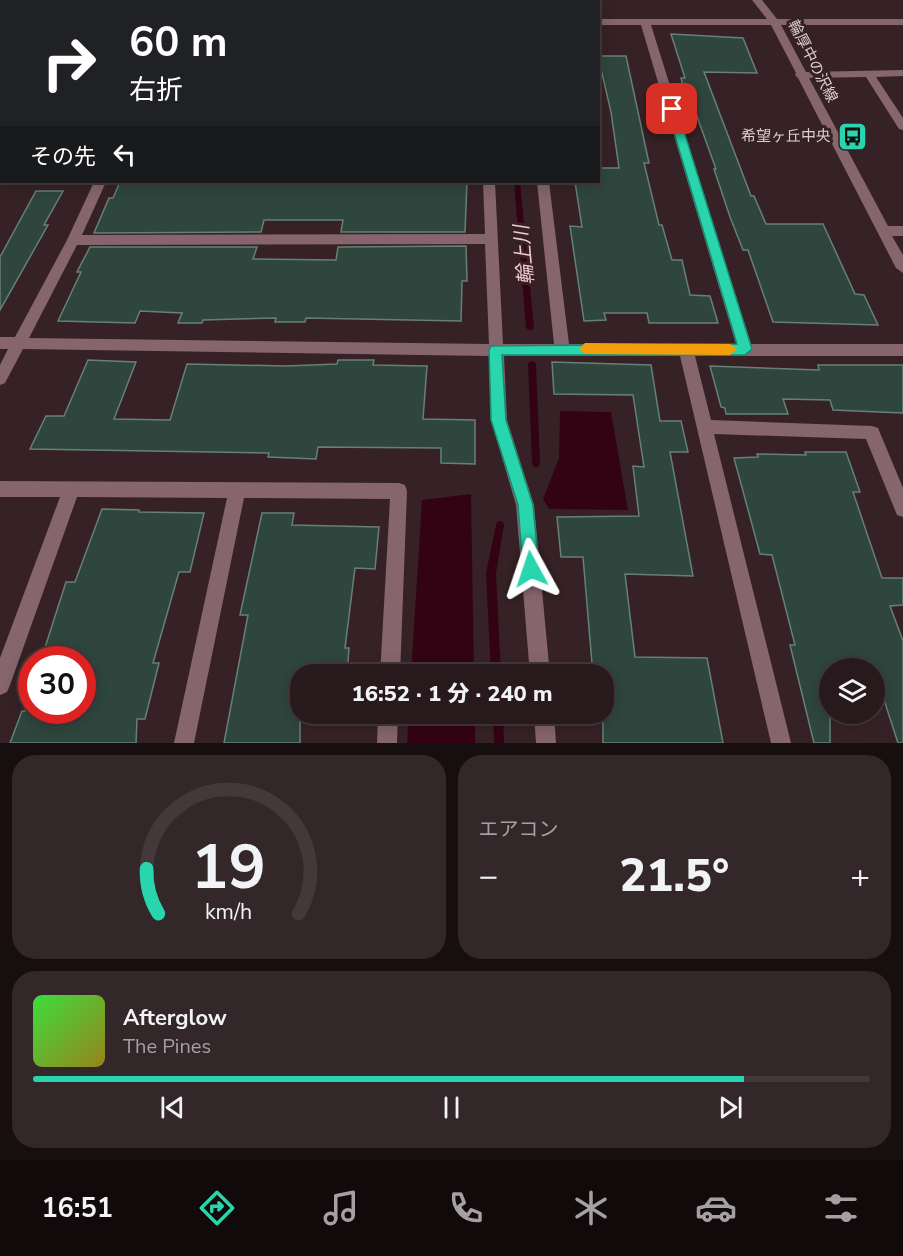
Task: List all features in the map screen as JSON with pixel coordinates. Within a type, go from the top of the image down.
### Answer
[{"type":"street","name":"輪厚中の沢線","points":[[757,0],[775,23],[800,75],[903,268]]},
{"type":"street","points":[[600,22],[903,22]]},
{"type":"street","points":[[645,22],[745,349]]},
{"type":"street","points":[[800,75],[903,73]]},
{"type":"street","points":[[869,74],[903,127]]},
{"type":"street","points":[[0,379],[21,343],[100,183]]},
{"type":"street","points":[[489,183],[498,420],[525,505],[539,664]]},
{"type":"street","points":[[543,183],[562,348]]},
{"type":"street","points":[[884,231],[903,231]]},
{"type":"street","points":[[73,240],[491,239]]},
{"type":"street","points":[[0,343],[495,350],[562,348],[903,350]]},
{"type":"street","points":[[686,350],[781,743]]},
{"type":"street","points":[[705,427],[872,433],[903,509]]},
{"type":"street","points":[[0,489],[399,491],[391,664]]},
{"type":"street","points":[[0,685],[71,489]]},
{"type":"street","points":[[184,743],[237,490]]},
{"type":"street","points":[[387,743],[388,724]]},
{"type":"street","points":[[545,724],[546,743]]},
{"type":"shaded area","points":[[560,411],[611,412],[628,510],[549,509],[543,499],[559,458]]},
{"type":"shaded area","points":[[471,494],[474,664],[412,664],[422,500]]},
{"type":"shaded area","points":[[408,724],[475,724],[475,743],[407,743]]},
{"type":"building","points":[[671,34],[743,38],[757,73],[704,72],[751,196],[754,196],[766,224],[823,224],[855,294],[864,295],[878,325],[773,322],[748,250],[743,250],[730,217],[695,111],[690,111],[681,78],[685,78]]},
{"type":"building","points":[[600,56],[626,56],[649,163],[644,163],[659,225],[662,225],[672,260],[682,260],[690,295],[710,296],[718,323],[649,323],[647,313],[604,313],[606,320],[584,321],[570,226],[582,227],[575,183],[600,183],[600,168],[619,168]]},
{"type":"building","points":[[120,183],[467,183],[465,232],[341,232],[343,220],[264,220],[261,232],[94,233],[109,198],[113,198]]},
{"type":"building","points":[[36,191],[63,191],[44,225],[48,225],[0,310],[0,257]]},
{"type":"building","points":[[466,246],[467,281],[462,281],[461,321],[306,318],[305,322],[275,322],[276,318],[178,323],[182,313],[140,311],[135,323],[58,321],[81,272],[77,272],[90,247],[257,247],[253,259],[336,260],[338,247]]},
{"type":"building","points":[[88,360],[136,362],[114,419],[170,420],[187,364],[286,366],[337,364],[338,360],[374,360],[373,365],[427,366],[423,419],[475,420],[475,464],[441,463],[441,448],[318,447],[316,459],[268,457],[269,453],[30,449],[46,416],[64,416]]},
{"type":"building","points":[[552,362],[651,365],[660,421],[681,421],[688,452],[670,452],[693,576],[625,574],[635,657],[707,658],[723,743],[603,743],[603,724],[614,724],[614,664],[592,664],[583,557],[561,557],[557,517],[639,516],[633,466],[644,467],[633,395],[554,394]]},
{"type":"building","points":[[818,365],[903,365],[903,413],[833,410],[830,400],[783,399],[788,414],[726,414],[725,408],[721,407],[710,366],[819,370]]},
{"type":"building","points":[[805,452],[846,452],[860,492],[853,492],[882,578],[903,578],[903,605],[890,606],[903,641],[903,743],[898,743],[885,703],[885,658],[819,658],[819,724],[830,724],[830,743],[814,743],[790,645],[795,645],[772,555],[760,554],[734,458],[758,457],[757,454],[806,455]]},
{"type":"building","points":[[102,509],[204,513],[190,572],[179,572],[153,663],[159,663],[145,719],[137,719],[136,743],[10,743],[18,722],[18,724],[96,724],[96,646],[45,646],[66,582],[75,582]]},
{"type":"building","points":[[262,513],[294,513],[292,525],[379,527],[375,569],[355,568],[345,648],[349,648],[348,664],[290,664],[290,724],[300,724],[300,743],[224,743],[248,615],[240,615]]},
{"type":"waterway","name":"輪上川","points":[[517,183],[530,328]]},
{"type":"waterway","name":"輪上川","points":[[532,364],[536,463]]},
{"type":"waterway","name":"輪上川","points":[[495,664],[491,573],[500,525]]},
{"type":"waterway","name":"輪上川","points":[[498,724],[499,743]]},
{"type":"slow traffic","points":[[585,349],[730,349]]},
{"type":"place","name":"希望ヶ丘中央","points":[[852,136]]},
{"type":"route","points":[[531,569],[525,505],[498,420],[495,350],[745,349],[672,109]]}]
